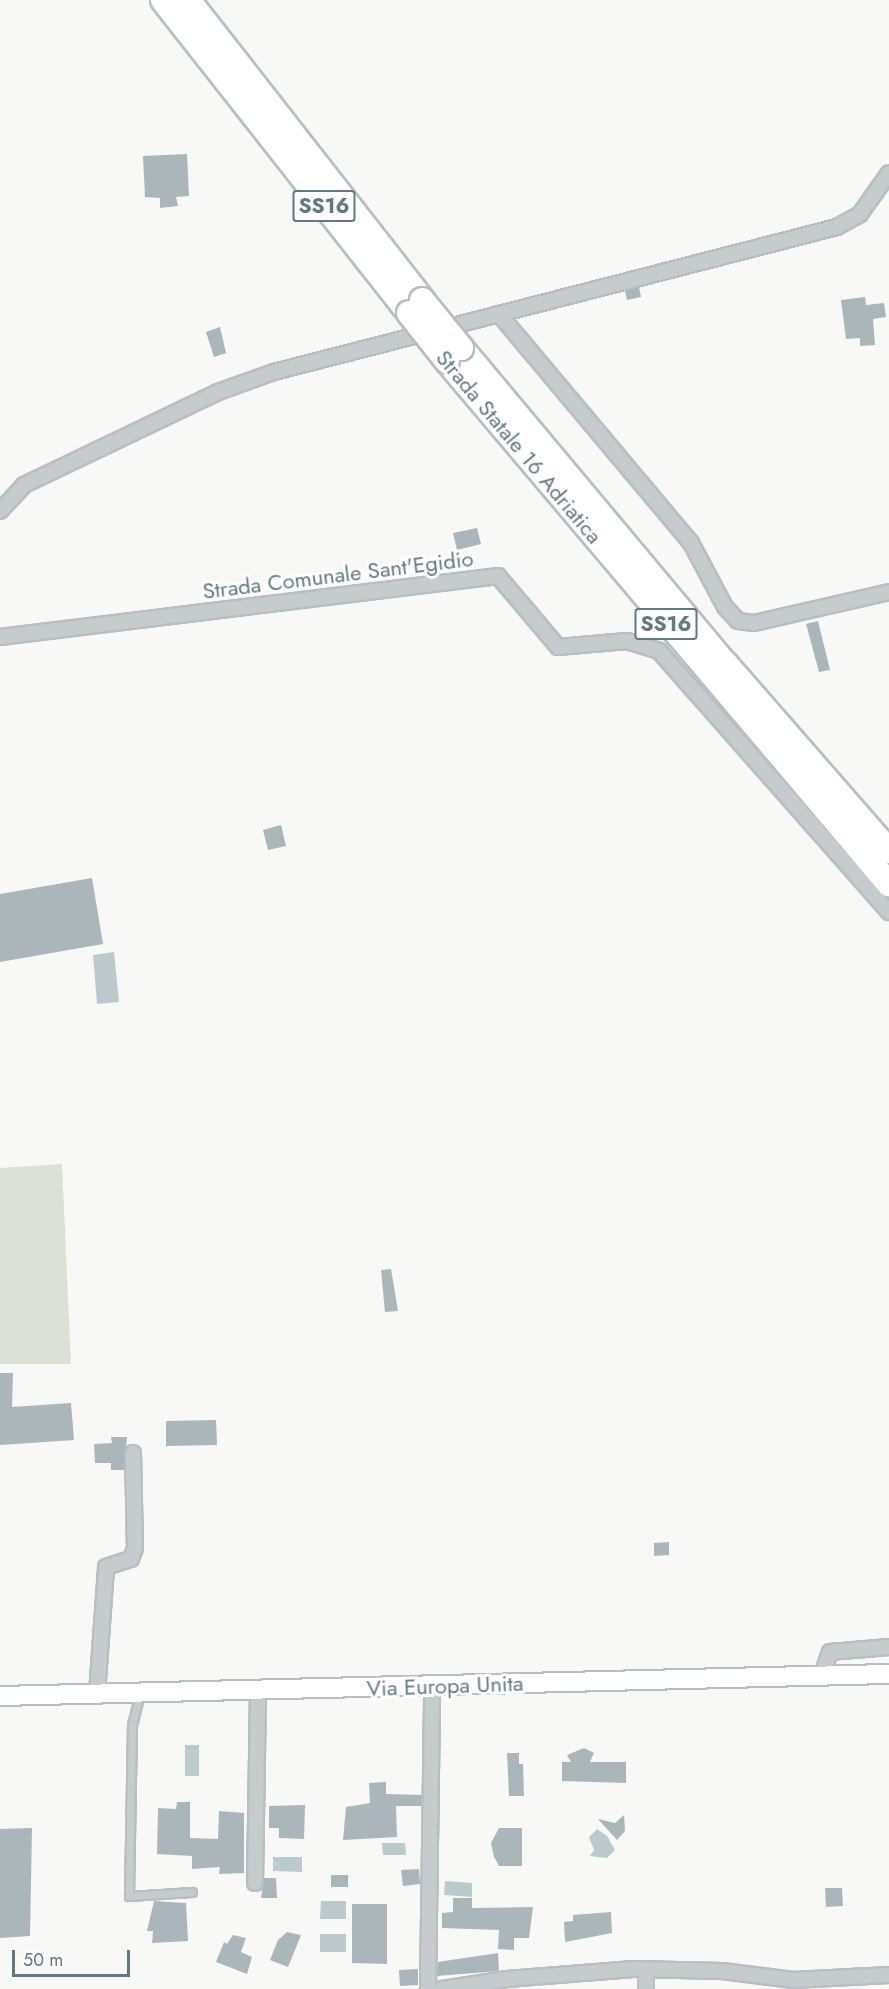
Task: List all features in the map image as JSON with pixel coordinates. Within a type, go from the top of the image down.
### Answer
[{"type":"highway","name":"Strada Statale 16 Adriatica","points":[[163,0],[246,94],[454,354],[889,884]]},
{"type":"highway","name":"Strada Statale 16 Adriatica","points":[[188,0],[246,94]]},
{"type":"highway","name":"Strada Statale 16 Adriatica","points":[[454,354],[889,851]]},
{"type":"street","points":[[0,511],[24,485],[218,392],[274,372],[837,228],[860,214],[889,173]]},
{"type":"street","points":[[499,314],[691,543],[725,607],[738,621],[754,623],[889,592]]},
{"type":"street","name":"Strada Comunale Sant'Egidio","points":[[0,637],[498,576],[558,647],[627,641],[659,651],[889,912]]},
{"type":"street","points":[[97,1694],[106,1567],[131,1558],[135,1548],[133,1453]]},
{"type":"street","points":[[822,1675],[830,1652],[889,1647]]},
{"type":"street","name":"Via Europa Unita","points":[[0,1696],[889,1674]]},
{"type":"street","points":[[429,1989],[432,1687]]},
{"type":"street","points":[[255,1883],[258,1691]]},
{"type":"street","points":[[442,1989],[507,1979],[646,1970],[722,1971],[793,1980],[889,1975]]},
{"type":"street","points":[[646,1970],[646,1989]]},
{"type":"lane","points":[[140,1693],[132,1724],[129,1896],[192,1892]]},
{"type":"shaded area","points":[[114,952],[119,1002],[97,1004],[93,955]]},
{"type":"shaded area","points":[[62,1164],[71,1364],[0,1364],[0,1168]]},
{"type":"shaded area","points":[[185,1745],[199,1745],[199,1776],[185,1776]]},
{"type":"shaded area","points":[[597,1829],[607,1836],[615,1850],[607,1858],[590,1856],[594,1850],[589,1837]]},
{"type":"shaded area","points":[[382,1843],[405,1843],[406,1855],[383,1855]]},
{"type":"shaded area","points":[[273,1857],[302,1857],[302,1872],[273,1871]]},
{"type":"shaded area","points":[[445,1881],[472,1883],[472,1897],[444,1895]]},
{"type":"shaded area","points":[[321,1901],[346,1901],[346,1919],[320,1919]]},
{"type":"shaded area","points":[[320,1934],[346,1934],[346,1952],[320,1952]]},
{"type":"building","points":[[187,154],[189,196],[176,197],[178,206],[160,208],[160,198],[145,197],[143,156]]},
{"type":"building","points":[[639,287],[641,297],[627,300],[625,291]]},
{"type":"building","points":[[865,297],[866,305],[884,303],[886,317],[873,319],[875,345],[860,346],[860,338],[846,339],[841,300]]},
{"type":"building","points":[[220,327],[226,353],[214,357],[206,332]]},
{"type":"building","points":[[477,528],[481,544],[457,550],[453,533]]},
{"type":"building","points":[[818,621],[830,670],[819,672],[806,624]]},
{"type":"building","points":[[281,825],[286,846],[268,850],[263,830]]},
{"type":"building","points":[[92,878],[103,944],[0,962],[0,894]]},
{"type":"building","points":[[391,1269],[398,1311],[385,1312],[381,1270]]},
{"type":"building","points":[[0,1373],[13,1373],[12,1407],[71,1403],[74,1440],[0,1445]]},
{"type":"building","points":[[216,1420],[217,1445],[166,1446],[166,1421]]},
{"type":"building","points":[[111,1437],[127,1437],[124,1470],[111,1470],[111,1463],[95,1463],[94,1444],[112,1443]]},
{"type":"building","points":[[669,1542],[669,1555],[654,1556],[654,1543]]},
{"type":"building","points":[[584,1748],[594,1753],[590,1762],[626,1762],[626,1783],[562,1781],[562,1762],[571,1762],[567,1755]]},
{"type":"building","points":[[507,1753],[519,1753],[519,1764],[523,1764],[524,1796],[509,1796]]},
{"type":"building","points":[[386,1782],[386,1794],[422,1795],[421,1806],[396,1806],[397,1837],[343,1840],[346,1807],[370,1803],[369,1783]]},
{"type":"building","points":[[177,1802],[190,1802],[190,1838],[218,1839],[219,1811],[244,1813],[244,1873],[219,1874],[220,1867],[192,1869],[192,1856],[157,1854],[158,1808],[176,1809]]},
{"type":"building","points":[[305,1805],[304,1839],[279,1838],[279,1828],[269,1828],[269,1806]]},
{"type":"building","points":[[624,1815],[625,1831],[617,1840],[598,1819],[615,1823]]},
{"type":"building","points":[[32,1828],[30,1936],[0,1938],[0,1829]]},
{"type":"building","points":[[499,1828],[522,1828],[522,1866],[499,1866],[491,1843]]},
{"type":"building","points":[[419,1869],[420,1884],[403,1886],[401,1870]]},
{"type":"building","points":[[331,1875],[348,1875],[348,1887],[331,1887]]},
{"type":"building","points":[[264,1878],[276,1878],[277,1898],[261,1898]]},
{"type":"building","points":[[825,1888],[842,1888],[843,1906],[826,1907]]},
{"type":"building","points":[[453,1898],[472,1898],[472,1908],[533,1907],[529,1938],[514,1938],[514,1950],[498,1949],[499,1930],[442,1928],[442,1913],[453,1912]]},
{"type":"building","points":[[154,1901],[186,1903],[188,1941],[152,1943],[153,1931],[147,1931]]},
{"type":"building","points":[[352,1904],[387,1904],[387,1964],[352,1963]]},
{"type":"building","points":[[611,1912],[612,1933],[565,1942],[564,1922],[573,1921],[573,1915]]},
{"type":"building","points":[[287,1932],[301,1935],[288,1967],[270,1960],[278,1940]]},
{"type":"building","points":[[233,1935],[246,1938],[241,1952],[252,1957],[247,1974],[216,1962],[224,1942],[227,1944]]},
{"type":"building","points":[[498,1953],[499,1971],[437,1976],[438,1962]]},
{"type":"building","points":[[418,1969],[418,1985],[400,1986],[399,1970]]}]
